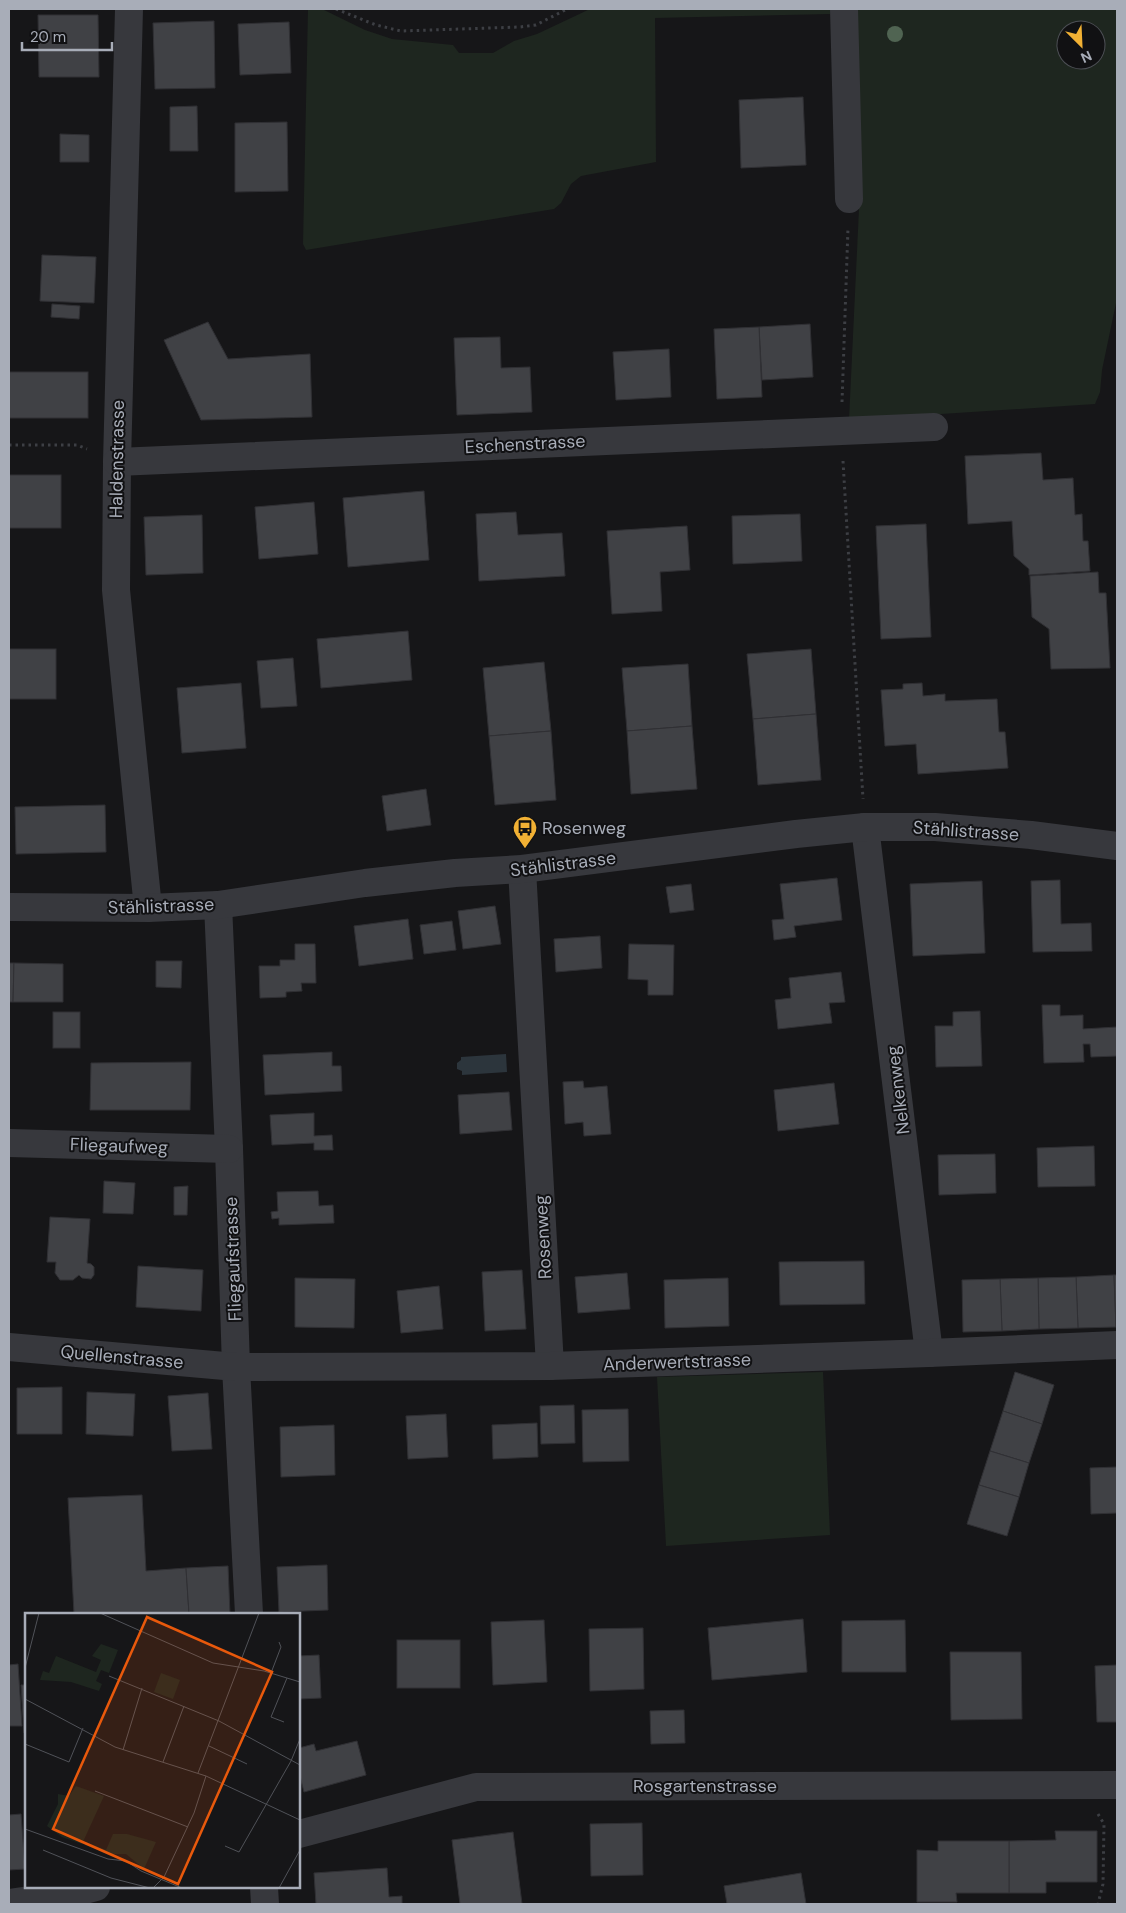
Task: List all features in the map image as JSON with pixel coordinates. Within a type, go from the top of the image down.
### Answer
[{"type":"street","name":"Haldenstrasse","points":[[129,9],[116,462],[116,590],[148,908]]},
{"type":"street","points":[[844,9],[848,199]]},
{"type":"street","name":"Eschenstrasse","points":[[116,462],[934,427]]},
{"type":"street","name":"Stählistrasse","points":[[9,907],[148,908],[218,904],[365,883],[455,874],[522,870],[796,834],[865,827],[936,826],[1117,846]]},
{"type":"street","name":"Nelkenweg","points":[[865,827],[929,1353]]},
{"type":"street","name":"Rosenweg","points":[[522,870],[550,1366]]},
{"type":"street","name":"Fliegaufstrasse","points":[[218,904],[236,1367],[249,1613]]},
{"type":"street","name":"Fliegaufweg","points":[[9,1143],[229,1149]]},
{"type":"street","name":"Anderwertstrasse","points":[[236,1367],[550,1366],[1117,1345]]},
{"type":"street","name":"Quellenstrasse","points":[[9,1347],[236,1367]]},
{"type":"street","name":"Rosgartenstrasse","points":[[300,1834],[476,1787],[1106,1785]]},
{"type":"street","points":[[9,1902],[70,1894],[92,1888]]},
{"type":"street","points":[[264,1888],[266,1904]]},
{"type":"path","points":[[336,9],[376,25],[400,31],[520,28],[536,25],[567,9]]},
{"type":"path","points":[[848,199],[841,430],[865,827]]},
{"type":"path","points":[[9,445],[77,445],[116,462]]},
{"type":"path","points":[[1098,1904],[1103,1884],[1104,1824],[1094,1808],[1106,1785]]},
{"type":"shaded area","points":[[308,9],[322,9],[365,30],[392,39],[453,45],[459,53],[493,53],[514,41],[537,34],[590,9],[830,9],[830,14],[655,18],[656,162],[581,176],[571,184],[561,203],[554,209],[306,250],[303,244]]},
{"type":"shaded area","points":[[855,9],[1117,9],[1117,302],[1102,370],[1100,392],[1095,404],[849,420],[860,188]]},
{"type":"shaded area","points":[[506,1054],[507,1072],[462,1075],[462,1071],[457,1069],[457,1063],[461,1060],[461,1057]]},
{"type":"shaded area","points":[[823,1372],[830,1535],[666,1546],[657,1377]]},
{"type":"building","points":[[38,15],[98,15],[99,77],[39,77]]},
{"type":"building","points":[[214,21],[215,88],[155,89],[153,23]]},
{"type":"building","points":[[289,22],[291,73],[240,75],[238,24]]},
{"type":"building","points":[[803,97],[806,165],[741,168],[739,100]]},
{"type":"building","points":[[197,106],[198,151],[170,151],[170,107]]},
{"type":"building","points":[[287,122],[288,191],[235,192],[235,123]]},
{"type":"building","points":[[60,134],[89,135],[89,162],[60,162]]},
{"type":"building","points":[[42,255],[96,257],[94,303],[40,301]]},
{"type":"building","points":[[52,304],[80,306],[79,319],[51,317]]},
{"type":"building","points":[[208,322],[228,359],[310,354],[312,417],[201,420],[164,340]]},
{"type":"building","points":[[810,324],[813,377],[762,380],[759,327]]},
{"type":"building","points":[[759,327],[762,397],[717,399],[714,329]]},
{"type":"building","points":[[500,337],[501,368],[530,367],[532,412],[457,415],[454,338]]},
{"type":"building","points":[[669,349],[671,397],[616,400],[613,352]]},
{"type":"building","points":[[9,372],[88,372],[88,418],[9,418]]},
{"type":"building","points":[[1041,453],[1043,480],[1073,478],[1075,515],[1082,514],[1083,541],[1088,541],[1090,571],[1029,575],[1029,569],[1014,556],[1012,521],[968,524],[965,456]]},
{"type":"building","points":[[9,475],[61,475],[61,528],[9,528]]},
{"type":"building","points":[[424,491],[429,560],[348,567],[343,498]]},
{"type":"building","points":[[314,502],[318,554],[259,559],[255,507]]},
{"type":"building","points":[[516,512],[518,535],[562,533],[565,576],[479,581],[476,514]]},
{"type":"building","points":[[800,514],[802,561],[733,564],[732,516]]},
{"type":"building","points":[[202,515],[203,573],[146,575],[144,517]]},
{"type":"building","points":[[926,524],[931,637],[881,639],[876,526]]},
{"type":"building","points":[[687,526],[690,570],[660,572],[662,611],[612,614],[607,531]]},
{"type":"building","points":[[1098,572],[1099,593],[1106,593],[1110,668],[1051,669],[1049,629],[1032,617],[1030,576]]},
{"type":"building","points":[[408,631],[412,680],[321,688],[317,639]]},
{"type":"building","points":[[9,649],[56,649],[56,699],[9,699]]},
{"type":"building","points":[[811,649],[816,714],[753,719],[747,654]]},
{"type":"building","points":[[293,658],[297,706],[261,708],[257,661]]},
{"type":"building","points":[[544,662],[551,731],[489,736],[483,668]]},
{"type":"building","points":[[688,664],[692,726],[627,731],[622,668]]},
{"type":"building","points":[[241,683],[246,748],[182,753],[177,688]]},
{"type":"building","points":[[922,683],[923,696],[945,694],[945,701],[997,699],[999,732],[1005,732],[1008,768],[918,774],[916,744],[885,746],[881,690],[903,689],[903,684]]},
{"type":"building","points":[[816,714],[821,780],[758,785],[753,719]]},
{"type":"building","points":[[692,726],[697,789],[631,794],[627,731]]},
{"type":"building","points":[[551,731],[556,800],[495,805],[489,736]]},
{"type":"building","points":[[426,789],[431,825],[387,831],[382,796]]},
{"type":"building","points":[[105,805],[106,852],[16,854],[15,807]]},
{"type":"building","points":[[837,878],[842,920],[794,926],[796,937],[774,940],[772,920],[784,919],[780,884]]},
{"type":"building","points":[[1060,880],[1061,924],[1091,923],[1092,951],[1033,952],[1031,881]]},
{"type":"building","points":[[982,881],[985,953],[913,956],[910,884]]},
{"type":"building","points":[[691,884],[694,910],[670,913],[666,887]]},
{"type":"building","points":[[495,906],[501,944],[463,949],[458,911]]},
{"type":"building","points":[[408,919],[413,959],[359,966],[354,926]]},
{"type":"building","points":[[452,921],[456,950],[424,954],[420,925]]},
{"type":"building","points":[[600,936],[602,968],[556,972],[554,939]]},
{"type":"building","points":[[295,944],[315,944],[316,983],[301,983],[302,991],[286,992],[286,997],[260,998],[259,966],[280,966],[280,960],[295,960]]},
{"type":"building","points":[[629,944],[674,945],[673,995],[648,995],[648,980],[628,979]]},
{"type":"building","points":[[156,961],[182,961],[181,988],[156,987]]},
{"type":"building","points":[[9,963],[14,963],[13,1002],[9,1002]]},
{"type":"building","points":[[14,963],[63,964],[63,1002],[13,1002]]},
{"type":"building","points":[[841,972],[845,1002],[829,1003],[832,1023],[778,1029],[775,1000],[791,998],[789,978]]},
{"type":"building","points":[[1042,1005],[1060,1005],[1060,1016],[1083,1015],[1083,1029],[1117,1027],[1117,1056],[1091,1057],[1090,1044],[1083,1044],[1084,1062],[1044,1063]]},
{"type":"building","points":[[980,1011],[982,1066],[936,1067],[935,1026],[953,1026],[953,1012]]},
{"type":"building","points":[[53,1012],[80,1012],[80,1048],[53,1048]]},
{"type":"building","points":[[332,1052],[332,1066],[341,1066],[342,1091],[265,1095],[263,1055]]},
{"type":"building","points":[[191,1062],[190,1110],[90,1110],[91,1063]]},
{"type":"building","points":[[583,1081],[584,1088],[607,1086],[611,1134],[584,1136],[583,1122],[565,1124],[563,1082]]},
{"type":"building","points":[[834,1083],[839,1124],[778,1131],[774,1090]]},
{"type":"building","points":[[509,1092],[512,1130],[460,1134],[458,1095]]},
{"type":"building","points":[[314,1113],[314,1136],[332,1135],[333,1150],[314,1150],[314,1143],[272,1145],[270,1115]]},
{"type":"building","points":[[1094,1146],[1095,1186],[1038,1187],[1037,1148]]},
{"type":"building","points":[[995,1154],[996,1193],[939,1195],[938,1155]]},
{"type":"building","points":[[104,1181],[135,1183],[133,1214],[103,1213]]},
{"type":"building","points":[[188,1186],[187,1215],[174,1215],[174,1187]]},
{"type":"building","points":[[318,1191],[319,1206],[333,1205],[334,1223],[279,1225],[279,1218],[272,1219],[271,1212],[278,1211],[277,1192]]},
{"type":"building","points":[[50,1217],[90,1219],[87,1263],[94,1267],[94,1275],[91,1279],[82,1278],[79,1275],[73,1280],[60,1280],[55,1273],[56,1262],[47,1262]]},
{"type":"building","points":[[864,1261],[865,1304],[780,1305],[779,1262]]},
{"type":"building","points":[[138,1266],[203,1270],[201,1311],[136,1307]]},
{"type":"building","points":[[522,1270],[526,1329],[485,1331],[482,1272]]},
{"type":"building","points":[[627,1273],[630,1309],[578,1313],[575,1277]]},
{"type":"building","points":[[1114,1275],[1116,1327],[1078,1328],[1076,1277]]},
{"type":"building","points":[[1114,1275],[1117,1275],[1117,1327],[1116,1327]]},
{"type":"building","points":[[1076,1277],[1078,1328],[1039,1329],[1038,1278]]},
{"type":"building","points":[[295,1278],[355,1279],[354,1328],[295,1327]]},
{"type":"building","points":[[728,1278],[729,1326],[665,1328],[664,1280]]},
{"type":"building","points":[[1038,1278],[1039,1329],[1002,1331],[1000,1279]]},
{"type":"building","points":[[1000,1279],[1002,1331],[963,1332],[962,1280]]},
{"type":"building","points":[[439,1286],[443,1329],[401,1333],[397,1291]]},
{"type":"building","points":[[1015,1372],[1054,1385],[1042,1424],[1003,1411]]},
{"type":"building","points":[[62,1387],[62,1434],[17,1434],[17,1388]]},
{"type":"building","points":[[87,1392],[135,1394],[133,1436],[86,1434]]},
{"type":"building","points":[[208,1393],[212,1449],[172,1451],[168,1396]]},
{"type":"building","points":[[574,1405],[575,1443],[541,1444],[540,1406]]},
{"type":"building","points":[[628,1409],[629,1461],[583,1462],[582,1410]]},
{"type":"building","points":[[1003,1411],[1042,1424],[1029,1463],[990,1451]]},
{"type":"building","points":[[446,1414],[448,1457],[408,1459],[406,1416]]},
{"type":"building","points":[[537,1423],[538,1457],[493,1459],[492,1425]]},
{"type":"building","points":[[334,1425],[335,1475],[281,1477],[280,1427]]},
{"type":"building","points":[[990,1451],[1029,1463],[1019,1497],[979,1485]]},
{"type":"building","points":[[1117,1467],[1117,1513],[1091,1514],[1090,1468]]},
{"type":"building","points":[[979,1485],[1019,1497],[1007,1536],[967,1524]]},
{"type":"building","points":[[142,1495],[146,1571],[186,1568],[189,1613],[74,1613],[68,1498]]},
{"type":"building","points":[[327,1565],[328,1610],[279,1612],[277,1567]]},
{"type":"building","points":[[228,1566],[230,1613],[189,1613],[186,1568]]},
{"type":"building","points":[[803,1619],[807,1672],[712,1680],[708,1628]]},
{"type":"building","points":[[544,1620],[547,1682],[493,1685],[491,1622]]},
{"type":"building","points":[[905,1620],[906,1672],[842,1672],[842,1621]]},
{"type":"building","points":[[643,1628],[644,1689],[590,1691],[589,1629]]},
{"type":"building","points":[[397,1640],[460,1640],[460,1688],[397,1688]]},
{"type":"building","points":[[950,1652],[1021,1652],[1022,1719],[951,1720]]},
{"type":"building","points":[[319,1655],[321,1698],[300,1699],[300,1656]]},
{"type":"building","points":[[18,1664],[22,1726],[9,1726],[9,1665]]},
{"type":"building","points":[[1117,1665],[1117,1722],[1097,1722],[1095,1666]]},
{"type":"building","points":[[21,1685],[25,1685],[24,1733]]},
{"type":"building","points":[[684,1710],[685,1743],[651,1744],[650,1711]]},
{"type":"building","points":[[357,1741],[366,1775],[304,1792],[300,1776],[300,1748],[314,1744],[316,1751]]},
{"type":"building","points":[[21,1814],[25,1869],[9,1870],[9,1815]]},
{"type":"building","points":[[642,1823],[643,1875],[591,1876],[590,1824]]},
{"type":"building","points":[[1055,1831],[1097,1831],[1097,1882],[1046,1882],[1046,1893],[1009,1893],[1009,1841],[1056,1840]]},
{"type":"building","points":[[513,1832],[522,1904],[460,1904],[452,1840]]},
{"type":"building","points":[[938,1841],[1009,1841],[1009,1893],[956,1893],[957,1902],[917,1902],[917,1850],[938,1851]]},
{"type":"building","points":[[387,1868],[389,1897],[402,1896],[402,1904],[316,1904],[314,1873]]},
{"type":"building","points":[[801,1873],[806,1904],[727,1904],[724,1886]]},
{"type":"place","name":"Rosenweg","points":[[525,849]]}]
